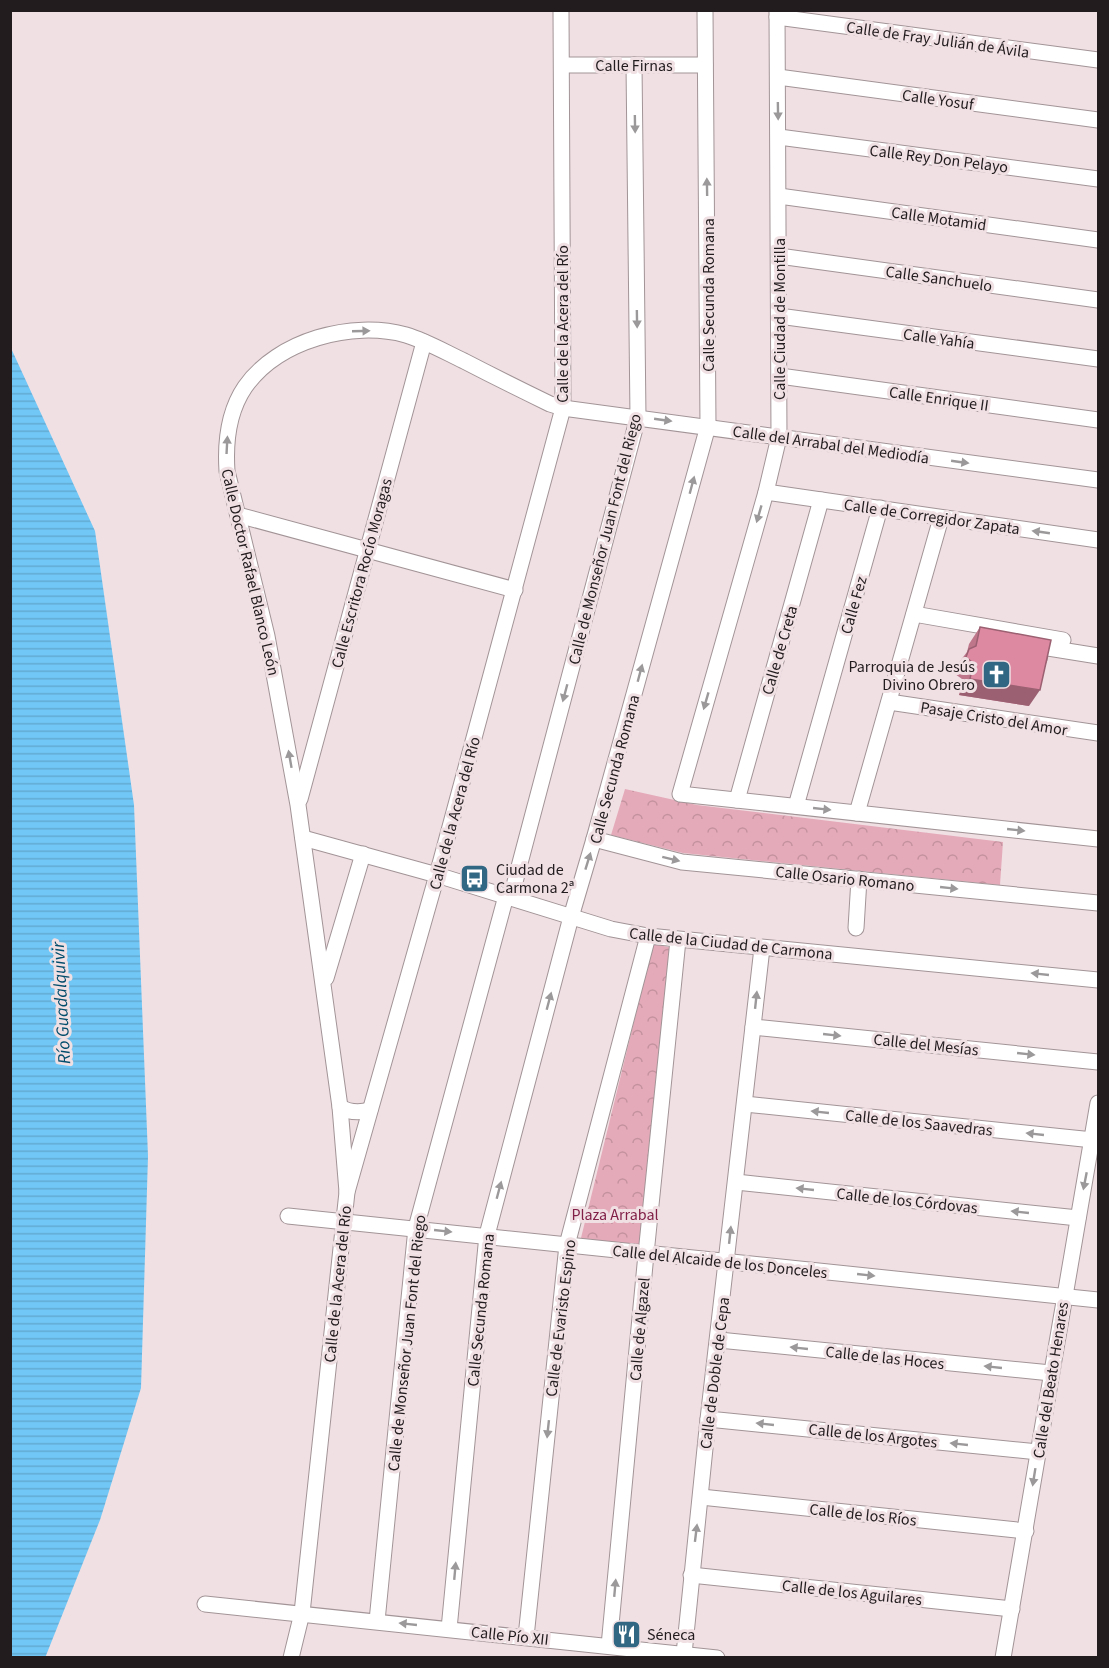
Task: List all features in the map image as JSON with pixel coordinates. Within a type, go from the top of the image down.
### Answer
[{"type":"street","name":"Calle de la Acera del Río","points":[[291,1658],[302,1613],[347,1192],[437,875],[563,408],[561,10]]},
{"type":"street","name":"Calle Secunda Romana","points":[[449,1629],[487,1235],[571,917],[708,426],[705,10]]},
{"type":"street","name":"Calle de Fray Julián de Ávila","points":[[777,14],[1098,60]]},
{"type":"street","name":"Calle Ciudad de Montilla","points":[[737,800],[680,794],[766,492],[779,437],[777,14]]},
{"type":"street","name":"Calle Firnas","points":[[562,64],[705,65]]},
{"type":"street","name":"Calle de Monseñor Juan Font del Riego","points":[[377,1621],[416,1228],[509,897],[638,417],[634,65]]},
{"type":"street","name":"Calle Yosuf","points":[[778,77],[1098,120]]},
{"type":"street","name":"Calle Rey Don Pelayo","points":[[779,137],[1098,179]]},
{"type":"street","name":"Calle Motamid","points":[[779,196],[1098,240]]},
{"type":"street","name":"Calle Sanchuelo","points":[[779,256],[1098,300]]},
{"type":"street","name":"Calle Yahía","points":[[780,316],[1098,360]]},
{"type":"street","name":"Calle Doctor Rafael Blanco León","points":[[347,1192],[340,1107],[298,805],[267,636],[227,471],[226,445],[232,416],[238,399],[258,372],[283,353],[320,338],[342,332],[365,330],[388,332],[424,342],[550,404],[563,408]]},
{"type":"street","name":"Calle Escritora Rocío Moragas","points":[[298,805],[424,342]]},
{"type":"street","name":"Calle Enrique II","points":[[780,376],[1098,420]]},
{"type":"street","name":"Calle del Arrabal del Mediodía","points":[[563,408],[1098,480]]},
{"type":"street","name":"Calle de Corregidor Zapata","points":[[766,492],[1098,540]]},
{"type":"street","name":"Calle de Creta","points":[[737,800],[821,500]]},
{"type":"street","name":"Calle Fez","points":[[796,806],[880,508]]},
{"type":"street","points":[[238,515],[515,590]]},
{"type":"street","points":[[857,813],[941,518]]},
{"type":"street","points":[[914,614],[1098,646]]},
{"type":"street","points":[[1035,676],[1042,647],[1098,656]]},
{"type":"street","name":"Pasaje Cristo del Amor","points":[[889,702],[1098,733]]},
{"type":"street","points":[[1029,706],[1027,715],[1098,726]]},
{"type":"street","points":[[737,800],[1098,839]]},
{"type":"street","name":"Calle de la Ciudad de Carmona","points":[[303,838],[437,875],[611,929],[648,936],[1098,980]]},
{"type":"street","name":"Calle Osario Romano","points":[[594,839],[682,862],[1098,903]]},
{"type":"street","points":[[324,983],[363,854]]},
{"type":"street","points":[[856,928],[860,879]]},
{"type":"street","name":"Calle de Evaristo Espino","points":[[526,1637],[567,1245],[648,936]]},
{"type":"street","name":"Calle de Algazel","points":[[609,1646],[678,940]]},
{"type":"street","name":"Calle de Doble de Cepa","points":[[684,1654],[708,1419],[719,1340],[762,948]]},
{"type":"street","name":"Calle del Mesías","points":[[753,1027],[1098,1062]]},
{"type":"street","name":"Calle del Beato Henares","points":[[1003,1658],[1098,1103]]},
{"type":"street","name":"Calle de los Saavedras","points":[[745,1104],[1093,1140]]},
{"type":"street","points":[[340,1107],[354,1112],[370,1110]]},
{"type":"street","name":"Calle de los Córdovas","points":[[736,1182],[1078,1218]]},
{"type":"street","name":"Calle del Alcaide de los Donceles","points":[[288,1216],[1098,1300]]},
{"type":"street","name":"Calle de las Hoces","points":[[719,1340],[1051,1373]]},
{"type":"street","name":"Calle de los Argotes","points":[[708,1419],[1038,1452]]},
{"type":"street","name":"Calle de los Ríos","points":[[701,1497],[1026,1531]]},
{"type":"street","name":"Calle de los Aguilares","points":[[691,1575],[1012,1609]]},
{"type":"street","name":"Calle Pío XII","points":[[205,1604],[609,1646],[642,1653],[717,1658]]},
{"type":"street","points":[[561,1658],[562,1641]]},
{"type":"green space","points":[[625,789],[697,805],[1003,842],[1000,885],[683,853],[611,835]]},
{"type":"green space","name":"Plaza Arrabal","points":[[653,944],[678,949],[639,1248],[580,1242]]},
{"type":"water","name":"Río Guadalquivir","points":[[10,346],[95,531],[134,805],[148,1156],[141,1388],[100,1520],[45,1658],[10,1657]]},
{"type":"building","points":[[980,627],[1051,640],[1040,690],[970,679],[973,663],[966,657],[969,649],[976,646]]},
{"type":"place","name":"Parroquia de Jesús Divino Obrero","points":[[996,675]]},
{"type":"place","name":"Ciudad de Carmona 2ª","points":[[475,878]]},
{"type":"place","name":"Séneca","points":[[626,1634]]}]
